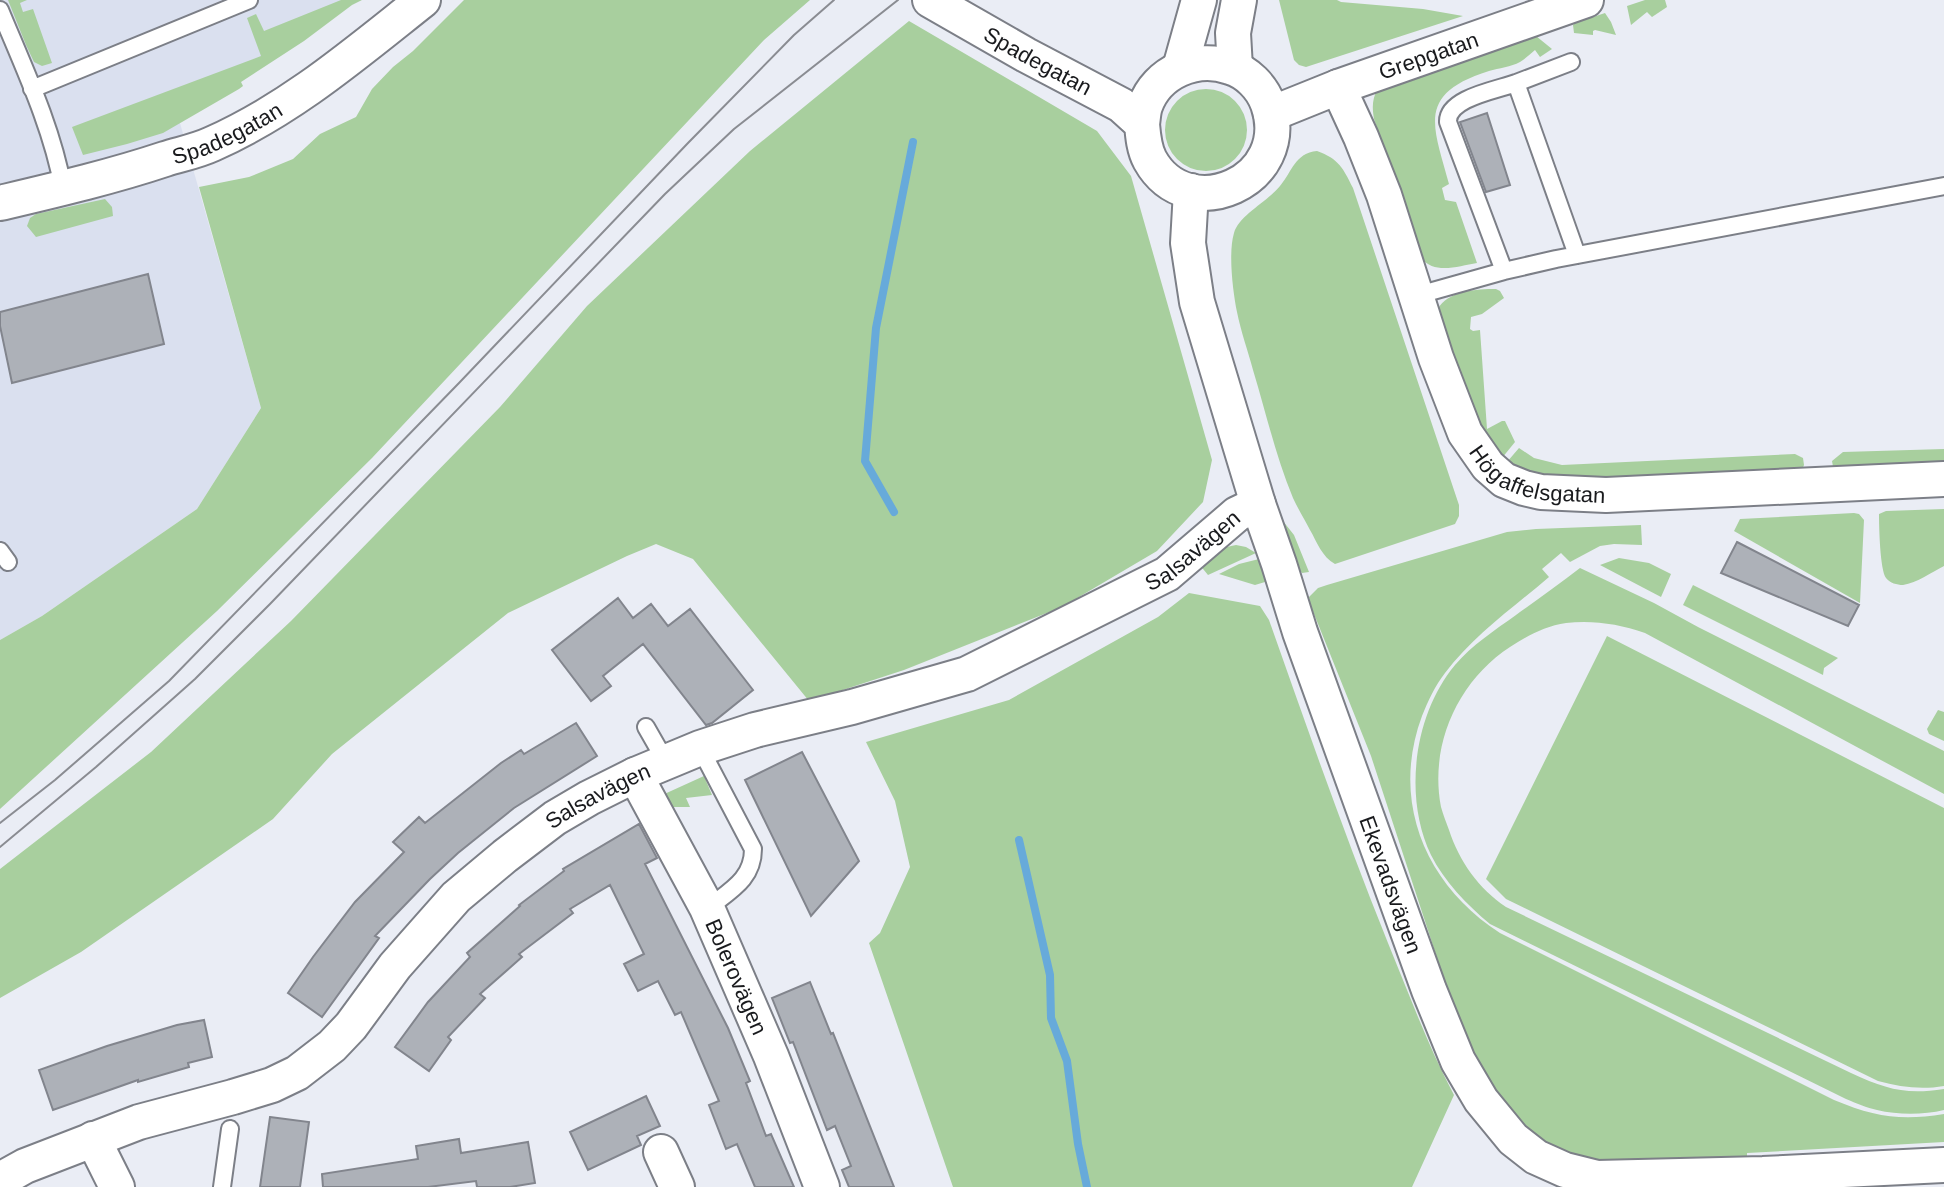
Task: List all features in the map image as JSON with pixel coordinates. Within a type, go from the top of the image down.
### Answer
[{"type":"street","name":"Spadegatan","points":[[0,203],[132,170],[209,145],[285,105],[423,0]]},
{"type":"street","name":"Spadegatan","points":[[930,0],[1121,105],[1142,124]]},
{"type":"street","points":[[1180,68],[1199,0]]},
{"type":"street","points":[[1235,68],[1233,33],[1239,0]]},
{"type":"street","name":"Grepgatan","points":[[1271,114],[1552,6],[1586,0]]},
{"type":"street","points":[[1208,62],[1235,68],[1248,76],[1266,99],[1271,114],[1272,136],[1266,157],[1253,175],[1234,187],[1213,193],[1191,191],[1160,174],[1149,159],[1143,142],[1145,107],[1165,77],[1180,68],[1208,62]]},
{"type":"street","name":"Högaffelsgatan","points":[[1338,87],[1384,195],[1436,358],[1465,433],[1488,466],[1504,480],[1541,492],[1606,495],[1944,479]]},
{"type":"street","name":"Ekevadsvägen","points":[[1191,191],[1188,243],[1197,302],[1258,504],[1300,632],[1429,990],[1458,1061],[1481,1100],[1513,1139],[1536,1157],[1565,1170],[1597,1178],[1691,1182],[1944,1165]]},
{"type":"street","name":"Salsavägen","points":[[0,1180],[25,1166],[139,1122],[272,1085],[297,1073],[332,1046],[351,1026],[395,966],[456,897],[555,818],[589,798],[700,748],[755,730],[852,707],[967,674],[1167,574],[1237,514],[1258,504]]},
{"type":"street","name":"Bolerovägen","points":[[650,769],[771,1056],[822,1187]]},
{"type":"street","points":[[93,1139],[117,1187]]},
{"type":"street","points":[[661,1152],[677,1187]]},
{"type":"lane","points":[[32,89],[249,0]]},
{"type":"lane","points":[[0,10],[59,165],[63,188]]},
{"type":"lane","points":[[1504,271],[1447,115],[1461,101],[1571,62]]},
{"type":"lane","points":[[1516,83],[1577,255]]},
{"type":"lane","points":[[1415,296],[1577,255],[1944,186]]},
{"type":"lane","points":[[646,727],[650,769]]},
{"type":"lane","points":[[700,748],[753,849],[750,871],[707,909]]},
{"type":"lane","points":[[222,1187],[230,1129]]},
{"type":"shaded area","points":[[0,0],[357,0],[178,116],[261,408],[197,509],[42,616],[0,640]]},
{"type":"green space","points":[[8,0],[27,0],[20,3],[23,12],[33,9],[52,63],[42,66],[34,62]]},
{"type":"green space","points":[[341,0],[362,0],[241,82],[243,86],[239,89],[163,133],[83,155],[72,127],[261,56],[247,18],[256,14],[264,31]]},
{"type":"green space","points":[[464,0],[810,0],[764,40],[372,458],[217,611],[0,809],[0,640],[42,616],[197,509],[261,408],[199,187],[249,177],[293,159],[320,134],[356,117],[372,89]]},
{"type":"green space","points":[[1279,0],[1337,0],[1463,16],[1306,67],[1294,60]]},
{"type":"green space","points":[[1645,0],[1665,0],[1667,7],[1652,17],[1647,12],[1631,25],[1627,6]]},
{"type":"green space","points":[[1605,13],[1616,35],[1595,30],[1593,35],[1574,33],[1575,23]]},
{"type":"green space","points":[[909,21],[1097,131],[1131,176],[1212,460],[1203,502],[1157,551],[1062,607],[904,670],[809,701],[693,559],[656,544],[508,613],[332,754],[273,819],[81,952],[0,998],[0,869],[151,752],[291,621],[500,407],[587,306],[750,151]]},
{"type":"green space","points":[[1528,36],[1536,36],[1552,49],[1540,57],[1535,50],[1516,64],[1466,80],[1440,101],[1435,128],[1449,184],[1442,188],[1445,200],[1456,202],[1477,263],[1447,268],[1433,266],[1421,258],[1374,119],[1376,92],[1378,88]]},
{"type":"green space","points":[[1206,89],[1222,92],[1235,101],[1244,114],[1247,130],[1244,146],[1235,159],[1222,168],[1206,171],[1190,168],[1177,159],[1168,146],[1165,130],[1168,114],[1177,101],[1190,92]]},
{"type":"green space","points":[[1317,151],[1340,165],[1353,188],[1459,505],[1455,524],[1335,564],[1318,544],[1293,498],[1281,467],[1239,319],[1231,262],[1232,241],[1241,220],[1274,192],[1299,159]]},
{"type":"green space","points":[[105,199],[112,207],[113,216],[36,237],[27,226],[36,214]]},
{"type":"green space","points":[[1496,289],[1504,298],[1482,314],[1471,317],[1470,329],[1480,330],[1487,429],[1505,421],[1515,442],[1502,458],[1483,437],[1438,309],[1455,295]]},
{"type":"green space","points":[[1519,448],[1534,458],[1562,465],[1795,454],[1803,458],[1804,465],[1802,470],[1567,483],[1519,471],[1507,462]]},
{"type":"green space","points":[[1944,449],[1944,467],[1834,472],[1832,461],[1843,452]]},
{"type":"green space","points":[[1944,509],[1944,566],[1908,584],[1898,585],[1886,578],[1882,566],[1879,514],[1886,511]]},
{"type":"green space","points":[[1854,513],[1864,520],[1860,603],[1734,531],[1740,519]]},
{"type":"green space","points":[[1279,516],[1294,535],[1309,572],[1302,573],[1297,567]]},
{"type":"green space","points":[[1641,525],[1642,545],[1600,546],[1570,562],[1561,553],[1542,569],[1549,577],[1481,634],[1438,683],[1422,716],[1413,748],[1410,779],[1413,810],[1421,839],[1434,866],[1452,891],[1500,933],[1834,1100],[1888,1116],[1944,1114],[1944,1142],[1747,1153],[1747,1162],[1643,1166],[1577,1160],[1534,1139],[1472,1065],[1371,756],[1309,597],[1318,588],[1327,585],[1507,532]]},
{"type":"green space","points":[[1236,545],[1256,553],[1208,575],[1199,564],[1222,548]]},
{"type":"green space","points":[[1619,558],[1649,563],[1671,574],[1661,597],[1600,565]]},
{"type":"green space","points":[[1259,559],[1267,579],[1265,582],[1255,585],[1219,574],[1239,564]]},
{"type":"green space","points":[[1580,568],[1944,751],[1944,794],[1645,633],[1606,624],[1566,623],[1530,635],[1492,661],[1462,696],[1452,716],[1439,761],[1438,784],[1441,807],[1464,863],[1487,892],[1506,907],[1863,1079],[1907,1091],[1944,1089],[1944,1110],[1919,1114],[1893,1113],[1846,1099],[1490,924],[1442,874],[1422,832],[1415,782],[1422,731],[1430,707],[1441,685],[1469,651]]},
{"type":"green space","points":[[1693,585],[1838,658],[1824,668],[1823,675],[1683,605]]},
{"type":"green space","points":[[1189,593],[1260,606],[1269,620],[1372,903],[1427,1039],[1454,1095],[1412,1187],[953,1187],[869,943],[880,933],[910,867],[895,801],[866,742],[1009,700],[1158,617]]},
{"type":"green space","points":[[1607,636],[1944,808],[1944,1086],[1911,1087],[1878,1081],[1506,899],[1486,879]]},
{"type":"green space","points":[[1938,710],[1944,712],[1944,741],[1929,734],[1927,729]]},
{"type":"green space","points":[[704,776],[712,795],[686,798],[690,807],[666,807],[660,796]]},
{"type":"building","points":[[1487,113],[1510,185],[1486,192],[1460,122]]},
{"type":"building","points":[[148,274],[164,344],[12,383],[0,312]]},
{"type":"building","points":[[1737,542],[1859,605],[1848,626],[1721,573]]},
{"type":"building","points":[[618,598],[633,618],[651,604],[668,626],[690,609],[753,690],[706,725],[643,644],[603,676],[611,686],[591,701],[552,650]]},
{"type":"building","points":[[576,723],[597,756],[514,808],[430,879],[375,936],[379,938],[322,1017],[288,993],[355,902],[404,852],[393,842],[419,817],[425,823],[501,763],[521,750],[524,754]]},
{"type":"building","points":[[802,752],[859,861],[811,916],[745,780]]},
{"type":"building","points":[[639,824],[657,858],[645,864],[728,1028],[750,1081],[746,1083],[766,1136],[771,1134],[794,1187],[755,1187],[737,1144],[726,1149],[709,1105],[719,1101],[681,1012],[675,1015],[658,981],[638,991],[624,964],[644,954],[610,885],[570,909],[573,913],[519,954],[522,957],[480,994],[485,998],[448,1037],[451,1040],[429,1071],[395,1047],[428,1002],[470,957],[467,953],[519,905],[563,869]]},
{"type":"building","points":[[810,982],[894,1187],[849,1187],[842,1170],[851,1166],[835,1126],[827,1130],[793,1042],[790,1043],[772,998]]},
{"type":"building","points":[[204,1020],[212,1057],[53,1110],[39,1070],[107,1046]]},
{"type":"building","points":[[646,1096],[660,1126],[637,1136],[641,1145],[588,1170],[570,1132]]},
{"type":"building","points":[[270,1117],[309,1122],[300,1187],[260,1187]]},
{"type":"building","points":[[459,1139],[461,1153],[528,1142],[535,1183],[510,1187],[477,1187],[476,1181],[428,1187],[323,1187],[322,1174],[418,1159],[416,1146]]},
{"type":"waterway","points":[[894,512],[865,461],[876,328],[913,142]]},
{"type":"waterway","points":[[1019,840],[1050,975],[1051,1018],[1067,1061],[1087,1187]]},
{"type":"tram line","points":[[0,823],[55,780],[169,681],[688,143],[794,35],[834,0]]},
{"type":"tram line","points":[[0,847],[195,679],[665,194],[734,129],[898,0]]}]
